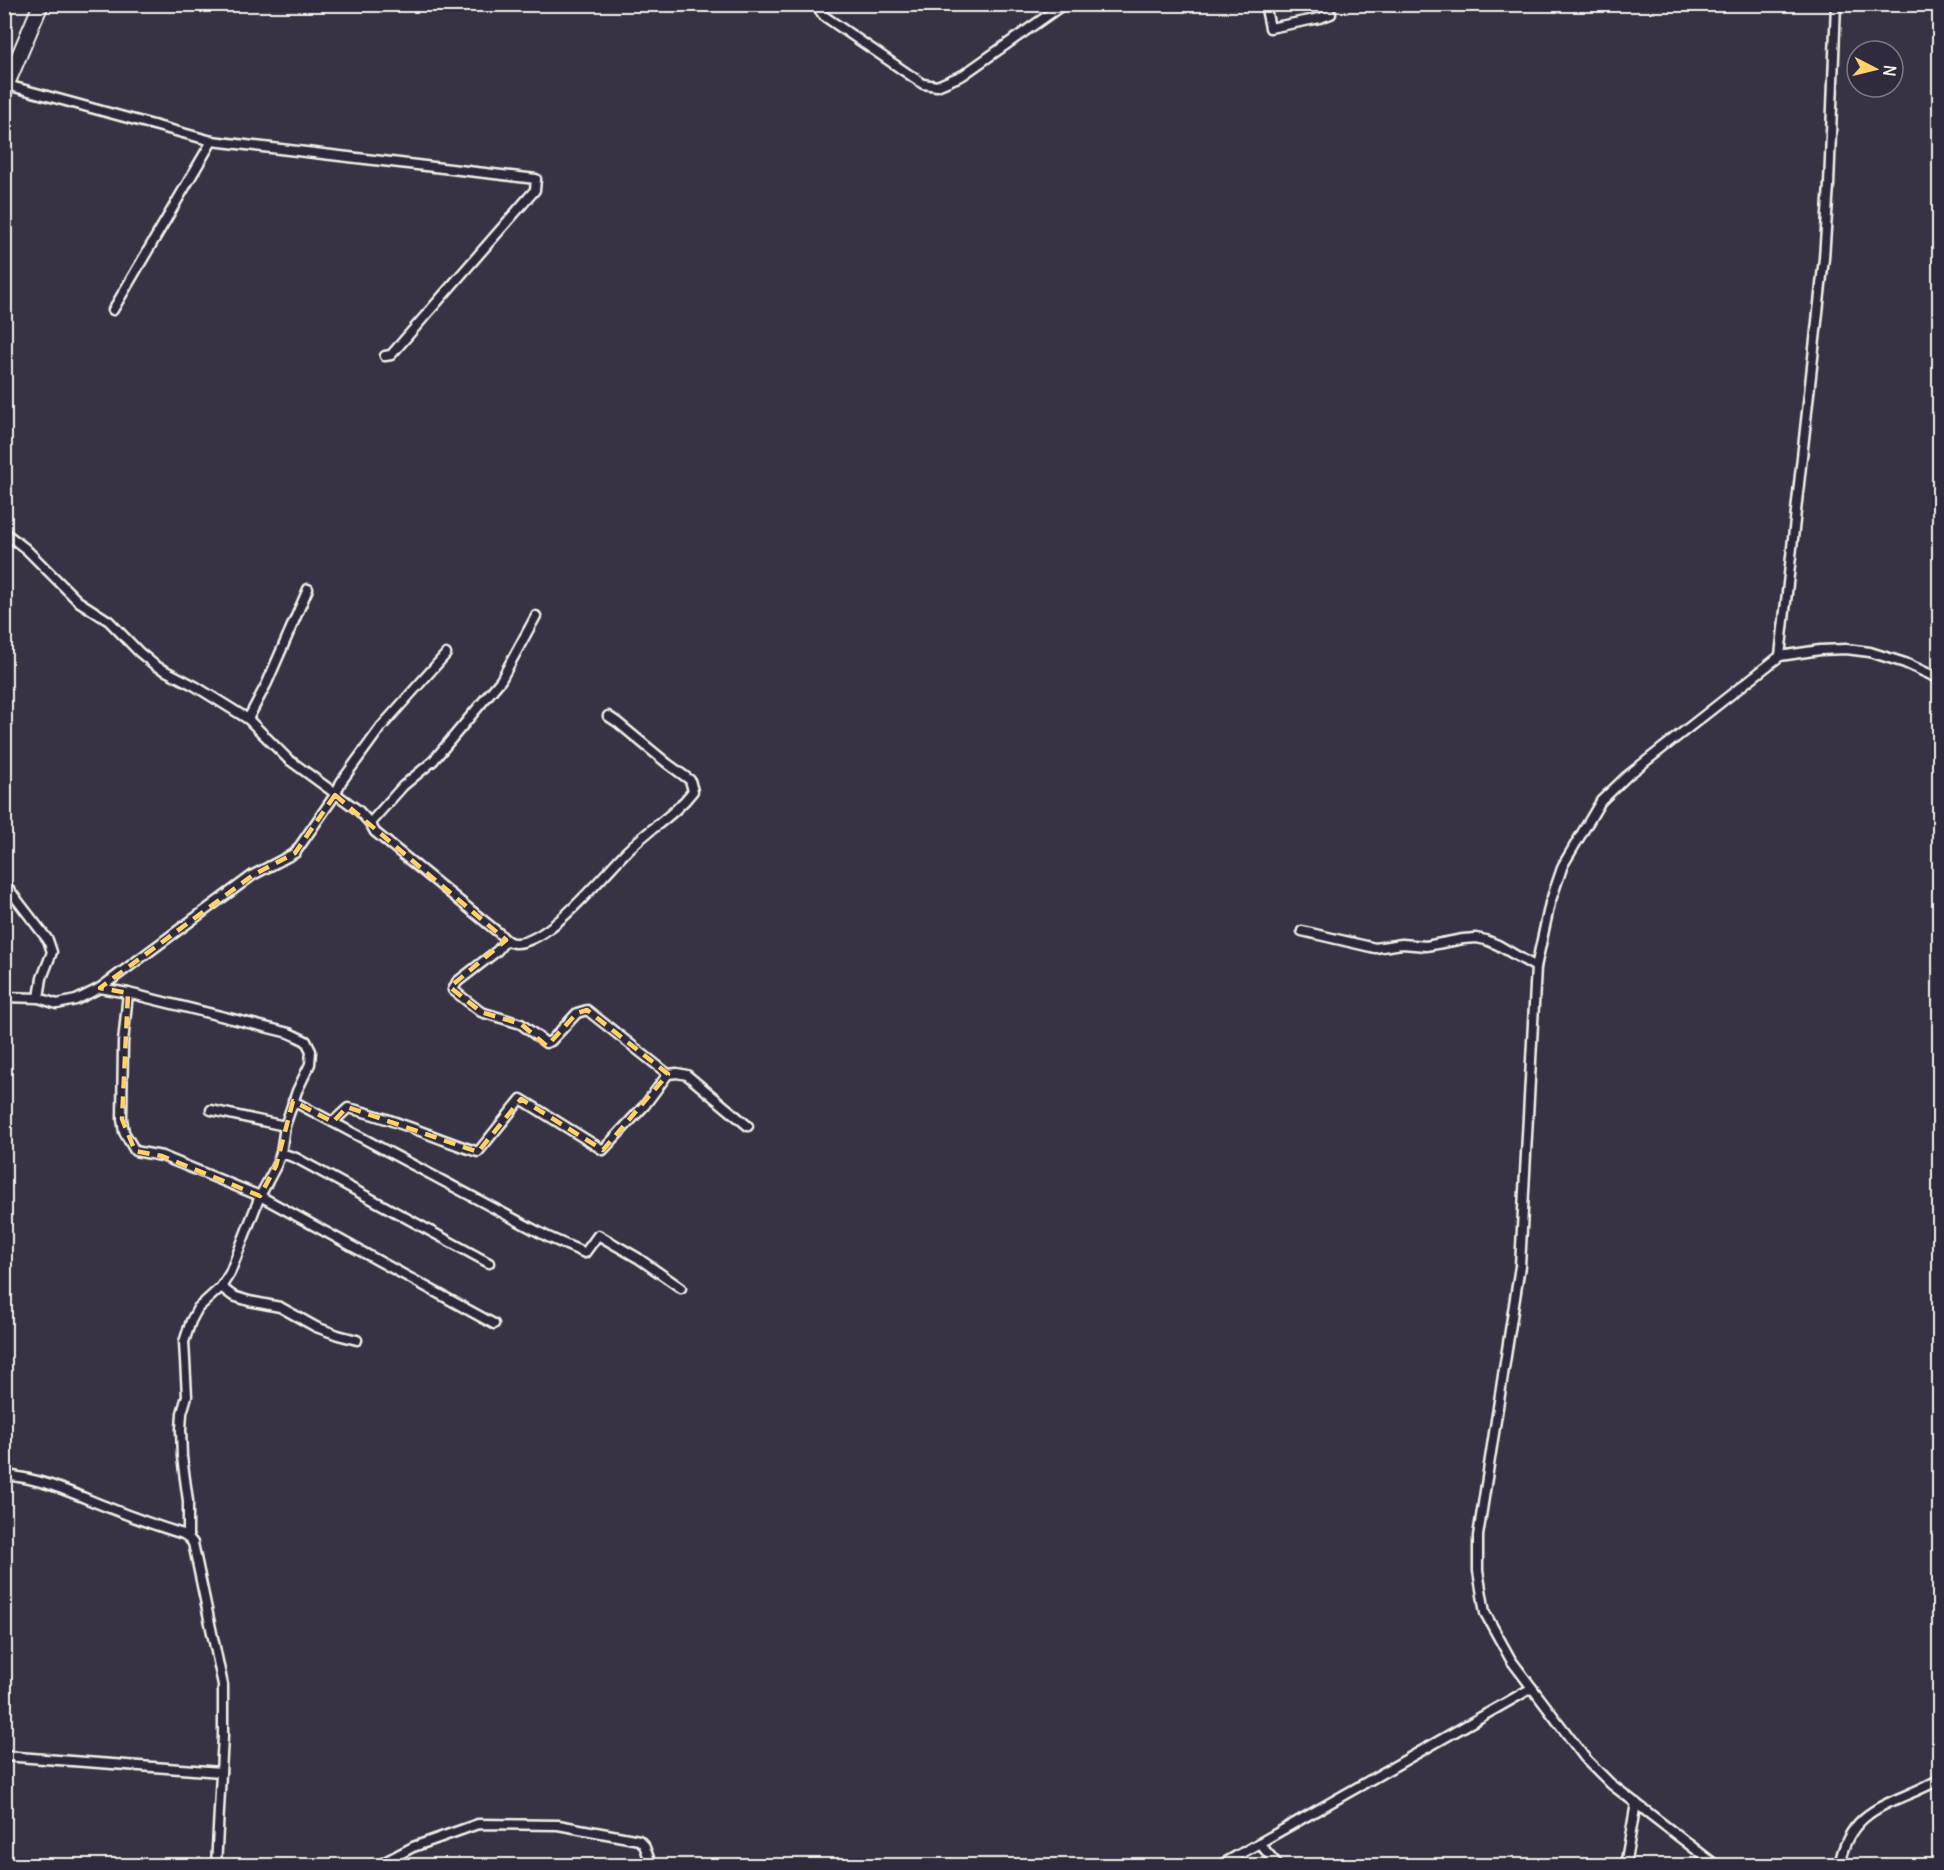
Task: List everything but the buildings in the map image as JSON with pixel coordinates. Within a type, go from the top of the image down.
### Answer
[{"type":"main road","points":[[6,88],[41,4]]},
{"type":"street","points":[[818,4],[824,16],[923,84],[937,86],[963,75],[1064,4]]},
{"type":"street","points":[[1265,4],[1270,28],[1331,14]]},
{"type":"street","points":[[1780,656],[1824,247],[1829,185],[1836,4]]},
{"type":"street","points":[[6,88],[212,141],[536,179],[534,190],[391,355],[385,356]]},
{"type":"street","points":[[113,310],[212,141]]},
{"type":"street","points":[[4,532],[26,549],[78,601],[109,621],[156,666],[195,686],[248,719],[288,759],[334,795],[358,810],[375,832],[506,940],[515,943],[530,940],[544,932],[582,901],[629,848],[685,802],[693,790],[690,780],[608,716]]},
{"type":"street","points":[[248,719],[267,683],[308,589]]},
{"type":"street","points":[[370,823],[403,786],[433,761],[494,688],[536,616]]},
{"type":"street","points":[[1717,1866],[1611,1784],[1585,1758],[1511,1660],[1485,1613],[1478,1571],[1478,1536],[1520,1266],[1536,967],[1550,903],[1563,865],[1601,801],[1627,776],[1780,656],[1820,650],[1846,649],[1870,652],[1905,663],[1940,679]]},
{"type":"street","points":[[4,997],[39,998],[57,1004],[76,1000],[100,988],[253,875],[295,853],[341,782],[381,727],[446,654]]},
{"type":"street","points":[[4,883],[48,940],[52,952],[42,978],[39,998]]},
{"type":"street","points":[[1302,931],[1374,948],[1402,944],[1426,946],[1476,938],[1498,945],[1536,967]]},
{"type":"street","points":[[506,940],[497,951],[457,982],[453,990],[481,1012],[520,1024],[546,1043],[551,1041],[577,1013],[587,1010],[668,1074],[687,1075],[748,1126]]},
{"type":"street","points":[[100,988],[129,993],[290,1033],[306,1041],[310,1051],[310,1064],[293,1101],[285,1126],[281,1153],[260,1196],[230,1274],[221,1287],[198,1308],[184,1342],[187,1396],[180,1430],[188,1501],[188,1537]]},
{"type":"street","points":[[129,993],[123,1042],[122,1119],[128,1142],[135,1151],[162,1156],[260,1196],[494,1324]]},
{"type":"street","points":[[333,1122],[348,1108],[401,1122],[442,1140],[478,1152],[521,1099],[603,1149],[645,1105],[668,1074]]},
{"type":"street","points":[[293,1101],[548,1237],[585,1253],[598,1235],[638,1258],[681,1288]]},
{"type":"street","points":[[211,1110],[285,1126]]},
{"type":"street","points":[[281,1153],[296,1158],[489,1263]]},
{"type":"street","points":[[221,1287],[233,1296],[280,1307],[316,1327],[357,1340]]},
{"type":"street","points":[[4,1475],[56,1486],[188,1537],[193,1543],[223,1685],[222,1772],[216,1866]]},
{"type":"street","points":[[1219,1866],[1532,1688]]},
{"type":"street","points":[[4,1756],[222,1772]]},
{"type":"street","points":[[1839,1866],[1847,1839],[1867,1815],[1885,1804],[1940,1779]]},
{"type":"street","points":[[1624,1866],[1636,1803]]},
{"type":"street","points":[[377,1866],[413,1847],[478,1824],[558,1825],[639,1840],[645,1845],[652,1866]]},
{"type":"street","points":[[1259,1843],[1280,1866]]},
{"type":"highlighted area","points":[[335,795],[506,940],[450,987],[481,1012],[521,1024],[547,1046],[577,1013],[587,1010],[668,1074],[603,1150],[521,1099],[478,1152],[347,1107],[333,1122],[293,1101],[276,1166],[260,1196],[162,1156],[135,1151],[122,1119],[128,993],[100,988],[253,875],[295,853]]}]
